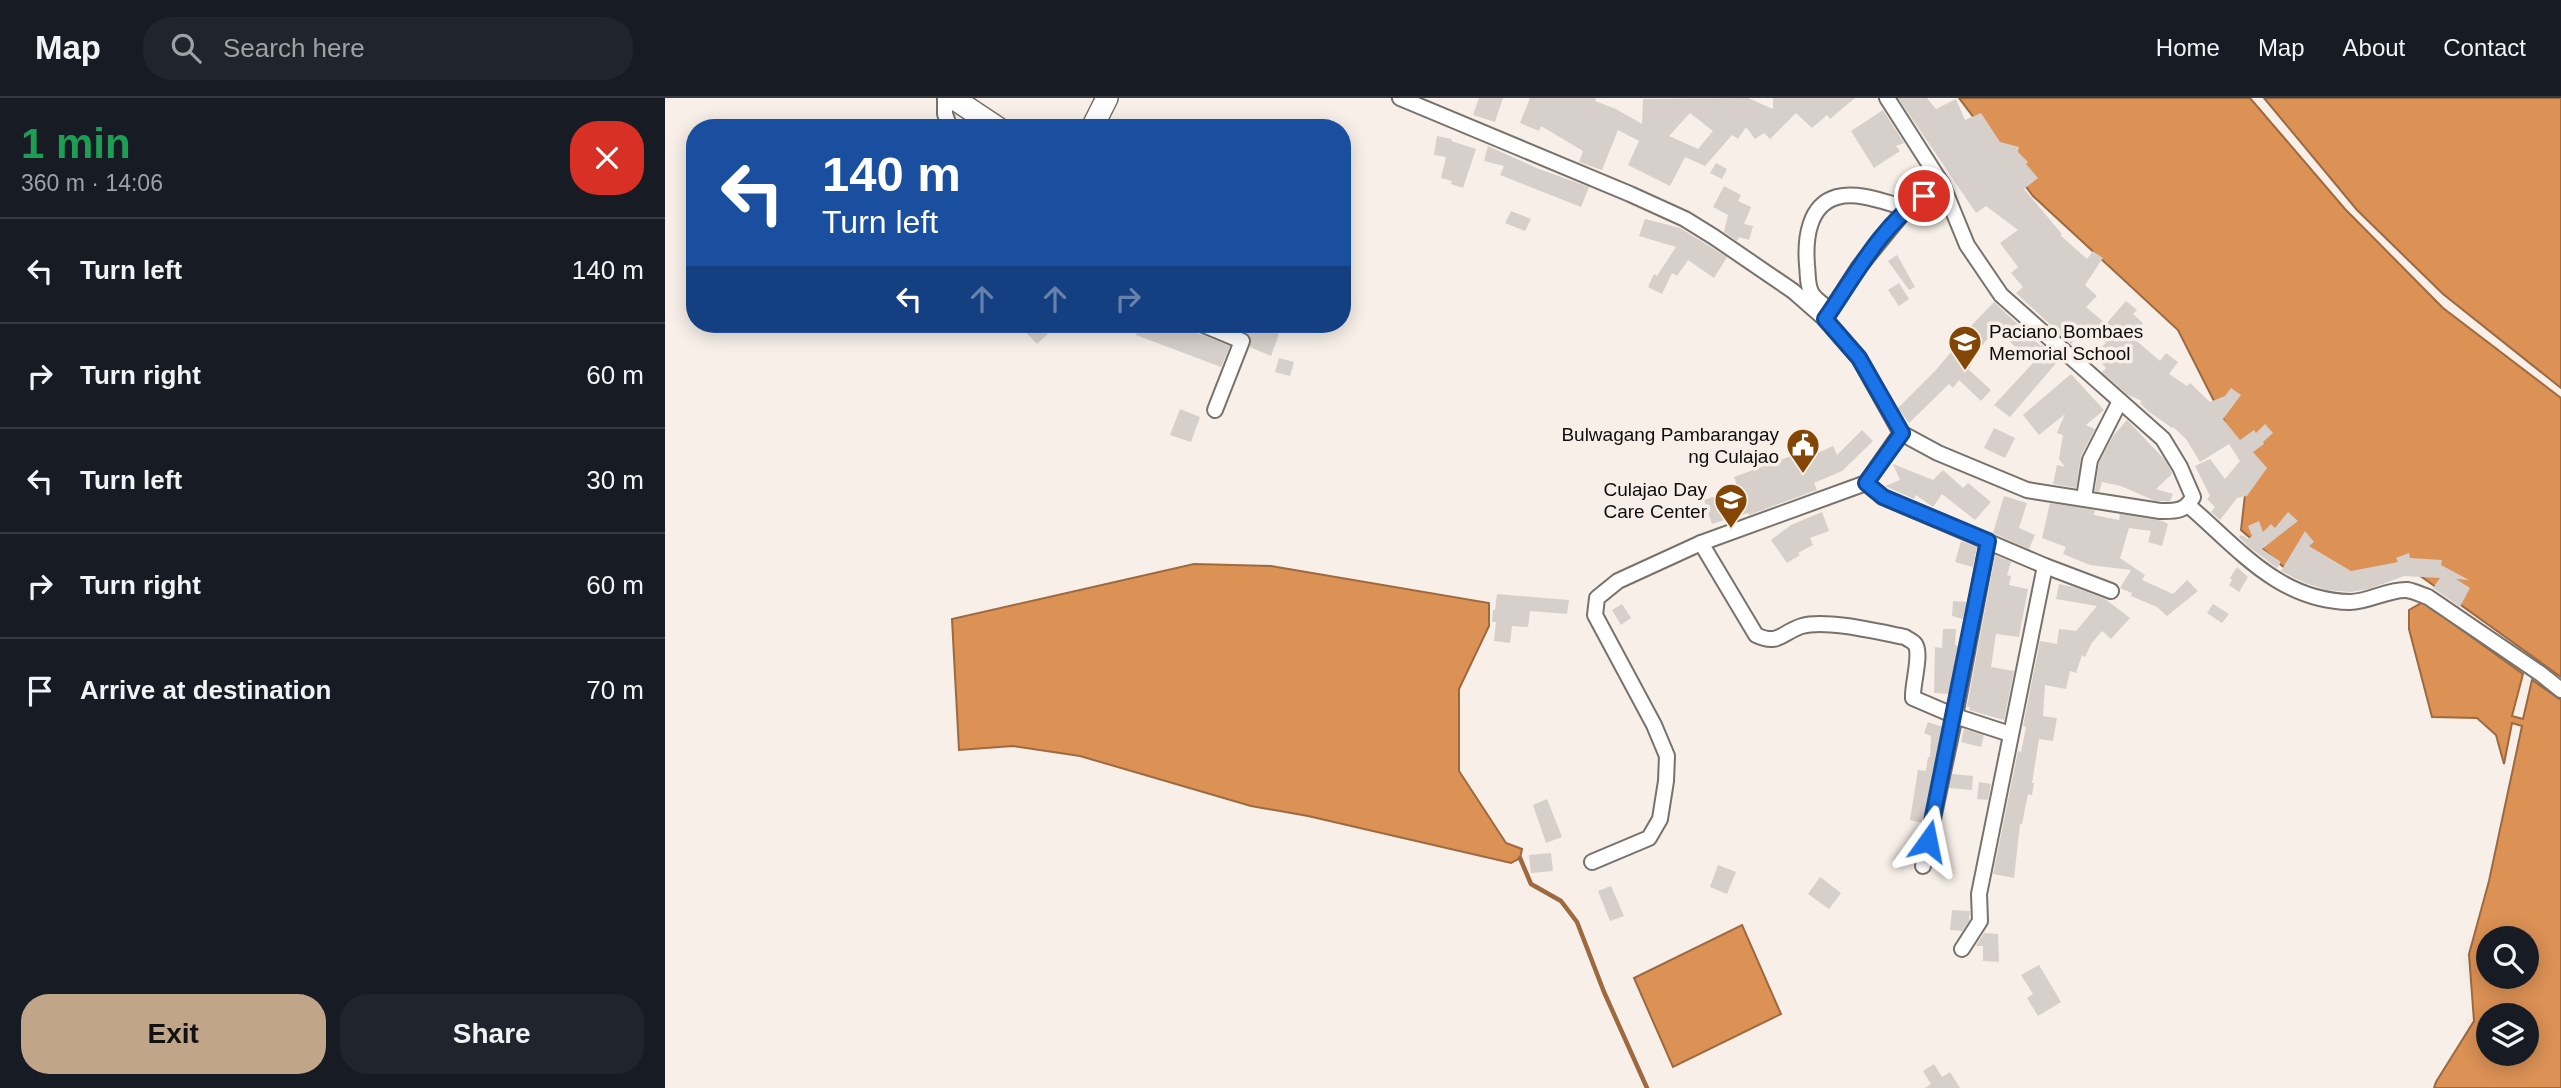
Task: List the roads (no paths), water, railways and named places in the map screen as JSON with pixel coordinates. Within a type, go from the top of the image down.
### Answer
[{"type":"street","points":[[944,98],[947,119]]},
{"type":"street","points":[[953,98],[985,119]]},
{"type":"street","points":[[1096,119],[1107,98]]},
{"type":"street","points":[[1400,98],[1685,219],[1828,315]]},
{"type":"street","points":[[1887,98],[1942,184],[1967,245],[2001,295],[2163,439],[2189,485],[2193,498],[2189,506],[2179,511],[2160,511],[2027,490],[1938,453],[1902,433],[1859,358],[1811,293],[1806,245],[1810,223],[1821,205],[1837,197],[1857,196],[1907,208]]},
{"type":"street","points":[[1828,315],[1859,267],[1907,208],[1942,184]]},
{"type":"street","points":[[1215,410],[1242,341],[1223,333]]},
{"type":"street","points":[[2084,498],[2090,460],[2120,401]]},
{"type":"street","points":[[1592,862],[1649,838],[1660,819],[1667,780],[1667,756],[1654,725],[1595,615],[1597,598],[1618,581],[1701,543],[1866,483],[1902,433]]},
{"type":"street","points":[[1866,483],[1883,497],[2045,566],[2112,590]]},
{"type":"street","points":[[2189,506],[2271,578],[2297,592],[2322,599],[2352,602],[2407,590],[2428,597],[2561,690]]},
{"type":"street","points":[[1923,866],[1988,541]]},
{"type":"street","points":[[1701,543],[1756,635],[1775,640],[1802,626],[1828,625],[1905,637],[1915,644],[1919,653],[1912,686],[1913,698],[1955,716],[2010,734]]},
{"type":"street","points":[[1962,949],[1980,920],[1979,894],[2045,566]]},
{"type":"waterway","points":[[1520,858],[1531,884],[1561,901],[1577,922],[1604,992],[1647,1088]]},
{"type":"place","name":"Paciano Bombaes Memorial School","points":[[1965,372]]},
{"type":"place","name":"Bulwagang Pambarangay ng Culajao","points":[[1803,475]]},
{"type":"place","name":"Culajao Day Care Center","points":[[1731,530]]}]
